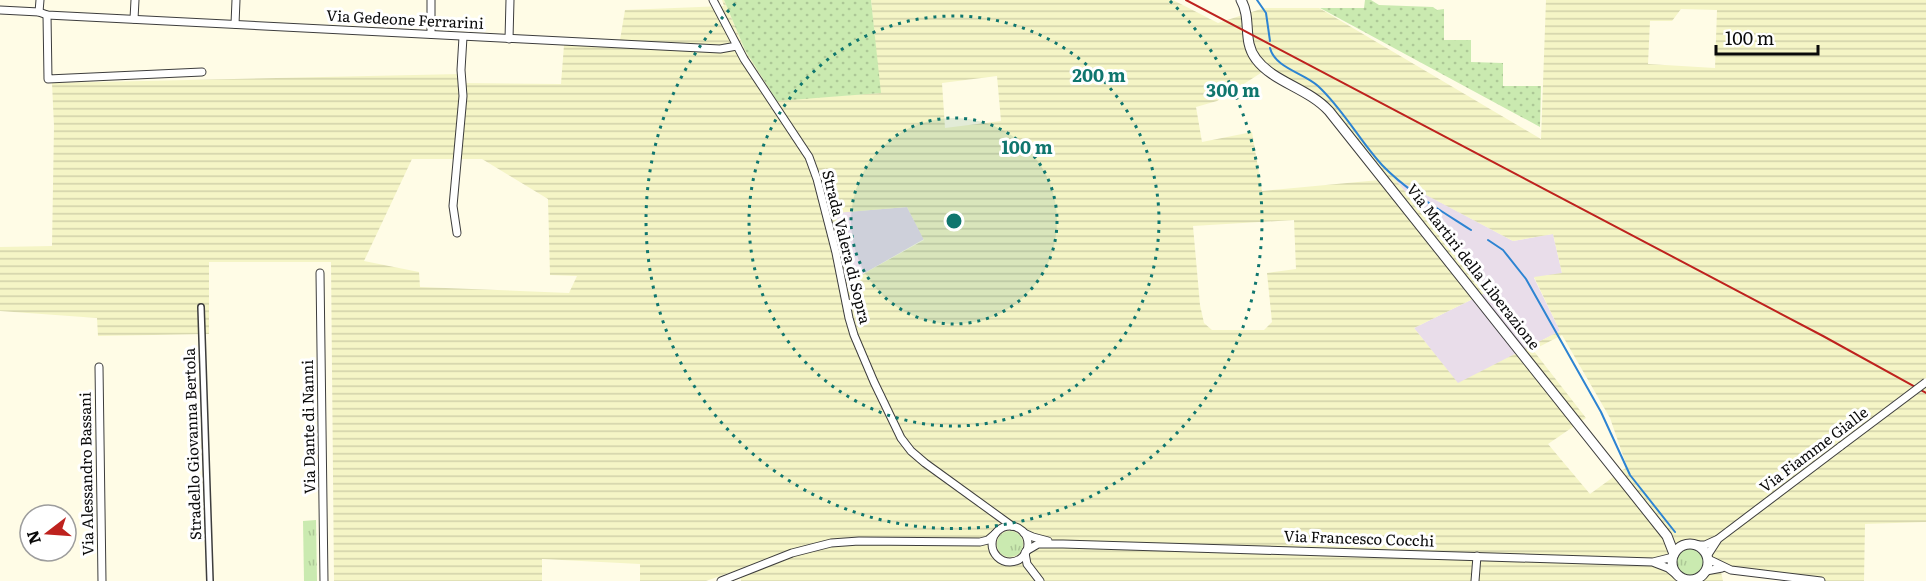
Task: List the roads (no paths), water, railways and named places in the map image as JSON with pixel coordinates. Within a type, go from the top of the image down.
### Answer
[{"type":"street","points":[[39,12],[40,0]]},
{"type":"street","points":[[134,19],[135,0]]},
{"type":"street","points":[[235,24],[236,0]]},
{"type":"street","points":[[430,34],[431,0]]},
{"type":"street","points":[[509,39],[510,0]]},
{"type":"street","name":"Strada Valera di Sopra","points":[[713,0],[737,46],[773,105],[809,157],[837,253],[851,327],[898,433],[907,447],[920,459],[975,498],[990,512],[1022,531]]},
{"type":"street","name":"Via Martiri della Liberazione","points":[[1240,0],[1247,18],[1247,32],[1252,52],[1262,66],[1313,96],[1329,111],[1666,536],[1673,555],[1673,568],[1684,579]]},
{"type":"street","name":"Via Gedeone Ferrarini","points":[[0,10],[39,12],[47,15],[463,37],[720,49],[737,46]]},
{"type":"street","points":[[47,15],[48,79],[202,72]]},
{"type":"street","points":[[457,233],[453,206],[463,96],[461,70],[463,37]]},
{"type":"street","name":"Via Dante di Nanni","points":[[320,273],[324,581]]},
{"type":"street","name":"Stradello Giovanna Bertola","points":[[201,307],[210,581]]},
{"type":"street","name":"Via Alessandro Bassani","points":[[99,368],[102,581]]},
{"type":"street","name":"Via Fiamme Gialle","points":[[1691,544],[1705,545],[1718,539],[1926,382]]},
{"type":"street","points":[[990,512],[996,524],[993,545],[997,556]]},
{"type":"street","points":[[721,581],[792,553],[825,543],[983,541],[1004,527],[1011,526]]},
{"type":"street","points":[[1022,531],[1028,541],[1026,560],[1040,581]]},
{"type":"street","name":"Via Francesco Cocchi","points":[[1022,531],[1033,537],[1065,544]]},
{"type":"street","points":[[1666,536],[1678,543],[1691,544],[1702,549],[1708,558],[1725,568],[1821,581]]},
{"type":"street","name":"Via Fiamme Gialle","points":[[1708,558],[1718,539]]},
{"type":"street","points":[[955,542],[985,548],[997,556],[1032,571]]},
{"type":"street","name":"Via Francesco Cocchi","points":[[1026,552],[1038,544],[1065,544],[1653,562],[1668,568],[1684,579]]},
{"type":"street","points":[[1673,555],[1680,547],[1691,544]]},
{"type":"street","points":[[1008,561],[1019,559],[1026,552]]},
{"type":"street","name":"Via Francesco Cocchi","points":[[1653,562],[1673,555]]},
{"type":"street","points":[[1475,581],[1477,556]]},
{"type":"street","points":[[1706,575],[1708,558]]},
{"type":"street","points":[[1684,579],[1697,579],[1725,568]]},
{"type":"waterway","points":[[1257,0],[1266,13],[1270,41]]},
{"type":"waterway","points":[[1270,48],[1278,61],[1312,81],[1327,95],[1382,165],[1424,200],[1471,230]]},
{"type":"waterway","points":[[1488,240],[1503,250],[1526,279],[1601,412],[1630,475],[1675,532]]},
{"type":"railway","points":[[1186,0],[1823,336],[1926,393]]}]
